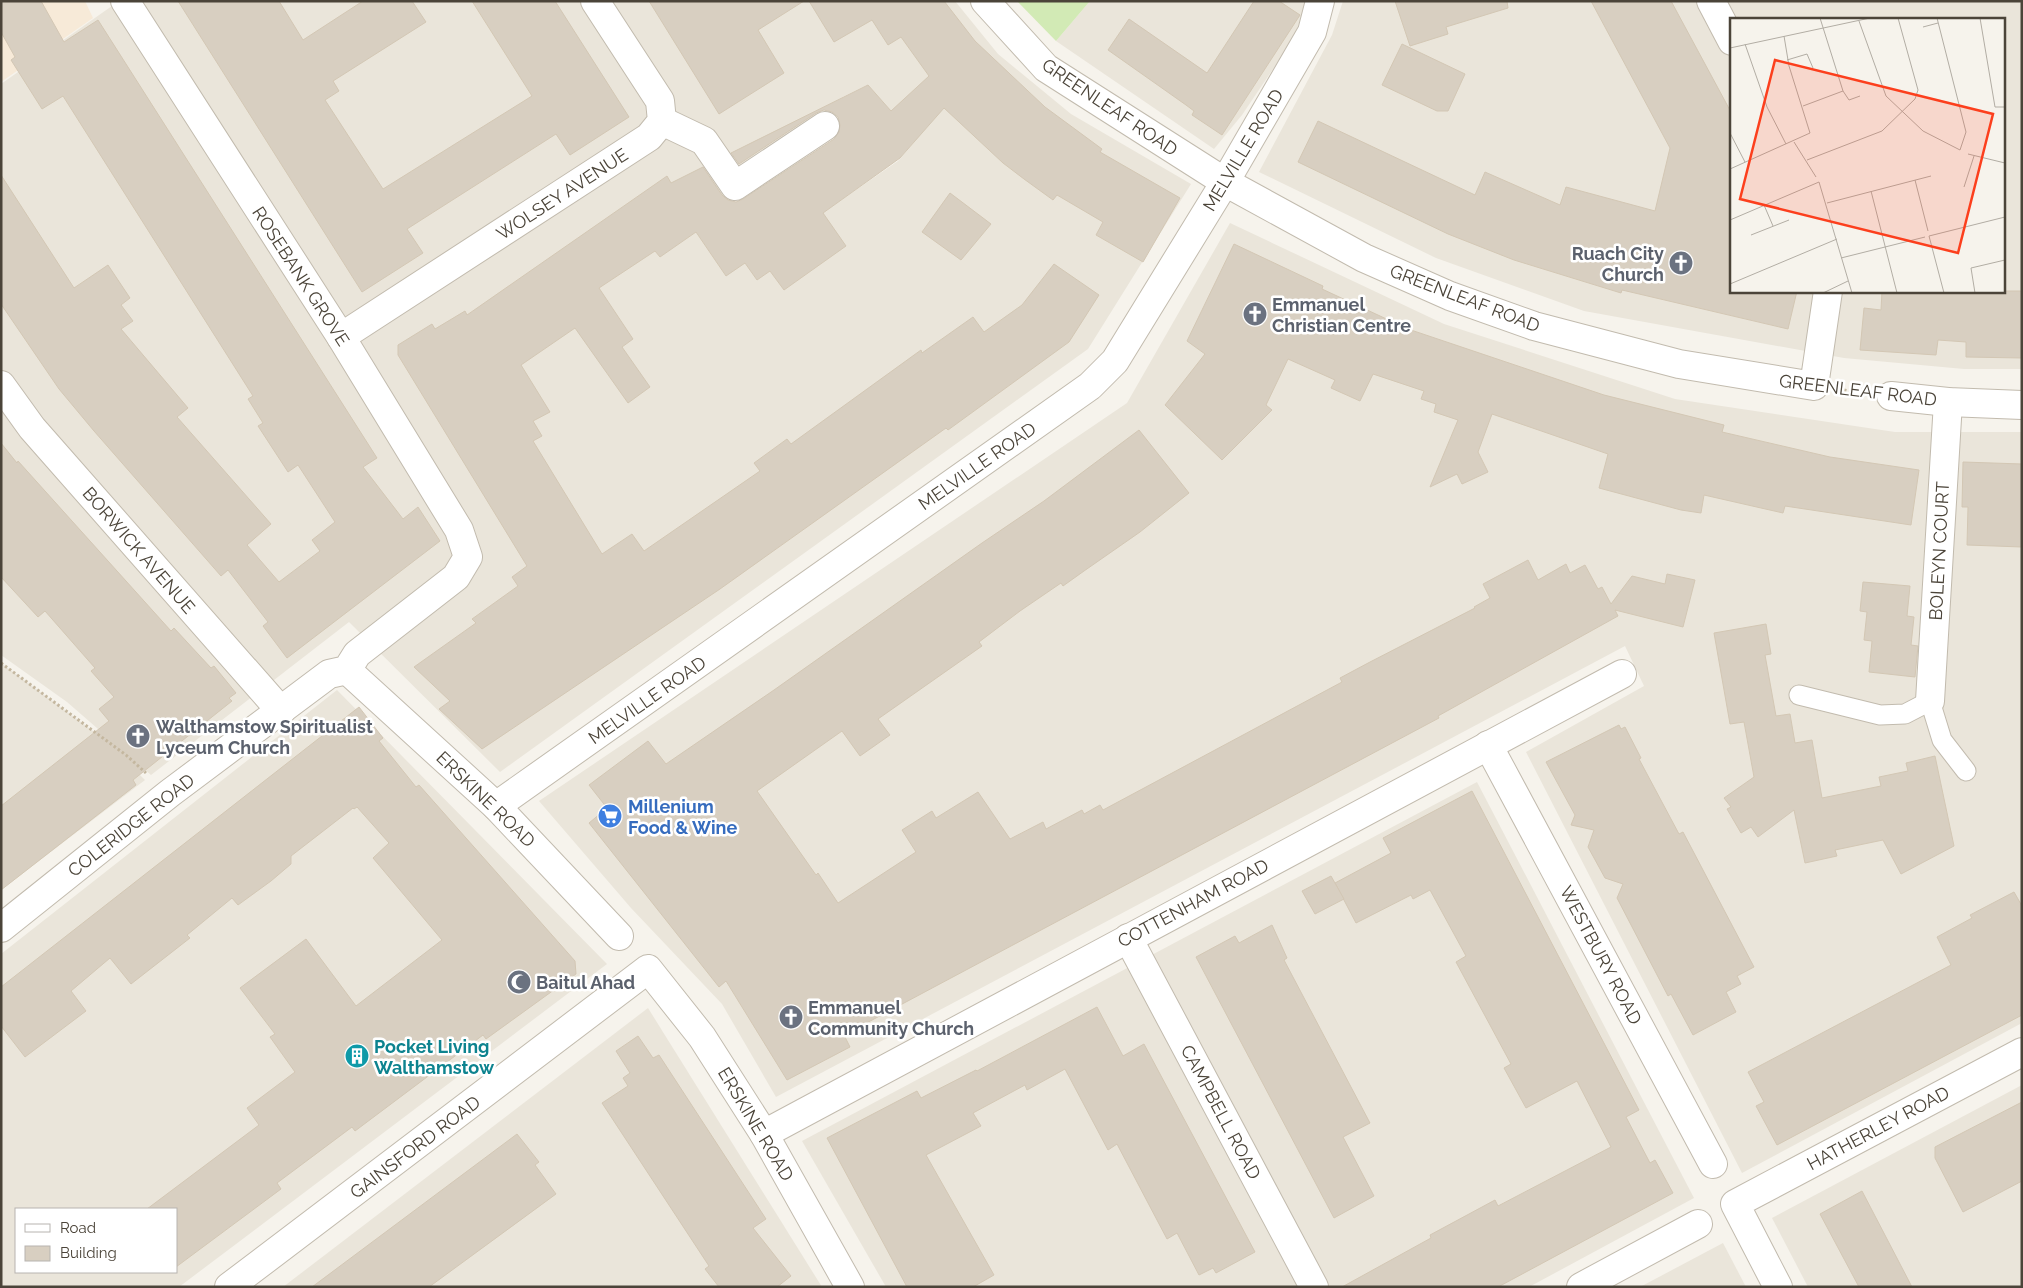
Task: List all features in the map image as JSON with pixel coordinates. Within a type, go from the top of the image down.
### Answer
[{"type":"street","name":"ROSEBANK GROVE","points":[[125,1],[341,338],[459,530],[468,557],[456,577],[357,654],[347,670]]},
{"type":"street","points":[[595,1],[660,101],[662,120],[704,141],[735,186],[825,126]]},
{"type":"street","name":"GREENLEAF ROAD","points":[[984,1],[1046,68],[1225,182],[1364,258],[1450,296],[1534,326],[1679,364],[1814,386]]},
{"type":"street","name":"MELVILLE ROAD","points":[[496,806],[1090,386],[1115,361],[1225,182],[1312,32],[1320,1]]},
{"type":"street","points":[[1711,1],[1730,37]]},
{"type":"street","name":"WOLSEY AVENUE","points":[[341,338],[649,137],[662,120]]},
{"type":"street","points":[[1814,386],[1828,292]]},
{"type":"street","name":"BORWICK AVENUE","points":[[1,385],[32,428],[281,710]]},
{"type":"street","name":"GREENLEAF ROAD","points":[[1891,396],[1948,402],[2022,405]]},
{"type":"street","name":"BOLEYN COURT","points":[[1930,701],[1948,402]]},
{"type":"street","name":"ERSKINE ROAD","points":[[347,670],[496,806],[619,936]]},
{"type":"street","name":"COLERIDGE ROAD","points":[[1,928],[170,793],[329,674],[347,670]]},
{"type":"street","name":"COTTENHAM ROAD","points":[[764,1134],[1622,674]]},
{"type":"street","name":"WESTBURY ROAD","points":[[1488,745],[1714,1164]]},
{"type":"street","name":"CAMPBELL ROAD","points":[[1128,938],[1314,1287]]},
{"type":"street","name":"ERSKINE ROAD","points":[[648,969],[702,1037],[764,1134],[850,1287]]},
{"type":"street","name":"GAINSFORD ROAD","points":[[229,1287],[648,969]]},
{"type":"street","name":"HATHERLEY ROAD","points":[[1778,1287],[1735,1204],[2022,1052]]},
{"type":"street","points":[[1581,1287],[1698,1224]]},
{"type":"lane","points":[[1799,695],[1880,715],[1904,714],[1930,701]]},
{"type":"lane","name":"BOLEYN COURT","points":[[1930,701],[1942,740],[1966,771]]},
{"type":"path","name":"GREENLEAF ROAD","points":[[1814,386],[1891,396]]},
{"type":"path","points":[[1,663],[126,755]]},
{"type":"shaded area","points":[[1,1],[85,1],[93,18],[1,82]]},
{"type":"shaded area","points":[[119,1],[955,1],[998,54],[1071,114],[1191,184],[1088,349],[500,772],[349,622],[151,775],[67,702],[1,655],[1,84]],"holes":[[[868,85],[916,140],[898,161],[767,251],[729,196],[740,167],[843,97]]]},
{"type":"shaded area","points":[[1090,1],[1308,1],[1292,41],[1242,115],[1214,149],[1056,41]]},
{"type":"shaded area","points":[[1343,1],[2022,1],[2022,369],[1964,369],[1844,358],[1584,311],[1436,258],[1259,172],[1332,35]]},
{"type":"shaded area","points":[[1230,223],[1444,324],[1675,399],[1895,432],[2022,432],[2022,1023],[1742,1173],[1526,752],[1644,686],[1625,646],[776,1097],[722,1004],[631,908],[539,801],[1127,403]]},
{"type":"shaded area","points":[[1,663],[101,737],[145,780],[1,890]]},
{"type":"shaded area","points":[[337,690],[607,964],[179,1287],[1,1287],[1,954]]},
{"type":"shaded area","points":[[1477,782],[1694,1198],[1529,1287],[886,1287],[802,1141]]},
{"type":"shaded area","points":[[648,1008],[822,1287],[283,1287]]},
{"type":"shaded area","points":[[2022,1085],[2022,1287],[1808,1287],[1772,1218]]},
{"type":"shaded area","points":[[1723,1243],[1746,1287],[1640,1287]]},
{"type":"green space","points":[[1017,1],[1090,1],[1056,41]]},
{"type":"building","points":[[1,1],[41,1],[64,42],[98,20],[377,458],[363,467],[403,519],[418,507],[440,541],[287,658],[263,626],[268,622],[228,570],[221,576],[94,431],[59,389],[1,304],[1,175],[74,288],[108,265],[130,298],[121,305],[133,321],[121,329],[188,408],[177,417],[271,524],[247,545],[279,582],[320,551],[312,540],[335,522],[298,465],[288,472],[258,426],[263,423],[248,399],[253,396],[63,96],[42,109],[11,60],[15,57],[1,32]]},
{"type":"building","points":[[178,1],[279,1],[303,40],[363,1],[412,1],[426,22],[333,81],[339,91],[325,100],[383,189],[532,96],[472,1],[555,1],[629,117],[570,155],[556,134],[407,229],[423,253],[362,292]]},
{"type":"building","points":[[649,1],[804,1],[758,30],[784,73],[719,114]]},
{"type":"building","points":[[809,1],[944,1],[975,41],[1045,107],[1102,149],[1100,152],[1180,198],[1143,262],[1096,235],[1103,222],[1057,195],[1053,200],[1003,163],[944,108],[900,158],[823,213],[846,246],[784,290],[770,271],[757,280],[745,263],[726,276],[696,232],[660,257],[655,251],[599,288],[633,339],[622,347],[650,387],[628,403],[575,328],[521,365],[550,412],[533,421],[542,436],[533,441],[602,554],[632,534],[644,551],[760,471],[754,463],[787,439],[791,444],[921,350],[922,353],[973,317],[984,332],[1022,305],[1054,264],[1099,295],[1069,342],[948,430],[946,428],[720,589],[482,749],[439,709],[450,701],[414,667],[476,623],[472,619],[518,586],[512,577],[527,566],[398,355],[398,345],[432,324],[435,329],[465,311],[467,315],[667,176],[671,183],[703,167],[722,195],[728,200],[736,202],[834,139],[839,132],[838,117],[832,112],[824,110],[816,113],[739,164],[731,153],[868,85],[891,111],[929,76],[901,37],[888,45],[872,20],[834,42]]},
{"type":"building","points":[[1254,1],[1279,1],[1300,15],[1222,135],[1192,115],[1194,111],[1186,105],[1108,50],[1129,19],[1207,73]]},
{"type":"building","points":[[1395,1],[1507,1],[1508,8],[1446,27],[1448,34],[1410,46]]},
{"type":"building","points":[[1591,1],[1671,1],[1730,110],[1730,292],[1797,292],[1788,329],[1622,290],[1621,293],[1514,260],[1448,234],[1298,162],[1318,121],[1475,195],[1485,172],[1560,205],[1566,187],[1655,211],[1670,148]]},
{"type":"building","points":[[1402,44],[1465,74],[1448,111],[1437,111],[1382,85]]},
{"type":"building","points":[[950,193],[991,224],[961,260],[922,232]]},
{"type":"building","points":[[1234,244],[1323,286],[1322,289],[1408,329],[1604,395],[1724,425],[1722,432],[1830,457],[1919,470],[1911,525],[1785,506],[1783,513],[1704,495],[1701,513],[1681,510],[1599,488],[1608,454],[1492,414],[1478,452],[1488,472],[1462,484],[1457,474],[1430,487],[1458,420],[1434,412],[1436,404],[1421,399],[1424,391],[1373,374],[1360,401],[1331,388],[1335,380],[1288,359],[1266,405],[1272,410],[1222,460],[1165,405],[1205,354],[1187,341]]},
{"type":"building","points":[[2022,291],[2022,358],[1966,357],[1966,342],[1938,340],[1936,355],[1860,350],[1864,308],[1881,310],[1882,292]]},
{"type":"building","points":[[1139,430],[1189,493],[1140,532],[1063,586],[1061,583],[1020,611],[979,642],[982,646],[878,719],[890,735],[860,756],[842,731],[757,791],[838,903],[916,852],[902,830],[932,811],[936,818],[978,792],[1010,839],[1043,822],[1046,829],[1082,810],[1084,814],[1100,805],[1103,810],[1342,682],[1340,678],[1475,608],[1490,598],[1483,584],[1528,560],[1538,580],[1566,564],[1570,573],[1585,565],[1598,589],[1602,587],[1611,604],[1632,576],[1665,584],[1667,574],[1695,580],[1683,627],[1615,610],[1618,616],[1438,716],[1439,718],[844,1035],[850,1047],[787,1080],[726,981],[719,987],[589,823],[607,808],[589,785],[648,741],[666,764],[1044,501]]},
{"type":"building","points":[[1,443],[17,463],[18,461],[171,631],[174,628],[211,668],[214,666],[236,693],[229,698],[232,701],[133,780],[136,785],[1,890],[1,806],[109,721],[99,709],[114,697],[91,671],[95,668],[45,611],[38,617],[1,577]]},
{"type":"building","points":[[1963,462],[2022,464],[2022,547],[1967,545],[1968,507],[1962,507]]},
{"type":"building","points":[[1863,582],[1910,586],[1907,616],[1914,617],[1911,645],[1918,646],[1915,677],[1869,672],[1872,641],[1864,640],[1867,612],[1860,611]]},
{"type":"building","points":[[1766,624],[1771,654],[1765,655],[1776,716],[1790,714],[1795,743],[1812,740],[1822,798],[1881,786],[1879,777],[1908,771],[1906,763],[1935,756],[1954,846],[1901,874],[1883,840],[1835,850],[1837,856],[1805,863],[1794,810],[1758,837],[1751,827],[1741,833],[1727,809],[1731,807],[1724,798],[1754,777],[1744,722],[1730,724],[1714,633]]},
{"type":"building","points":[[359,707],[383,738],[379,741],[416,787],[419,785],[575,961],[576,974],[486,1039],[483,1035],[355,1131],[352,1127],[277,1183],[281,1189],[178,1266],[178,1208],[148,1208],[259,1125],[247,1108],[295,1072],[270,1037],[275,1034],[240,988],[306,939],[356,1006],[442,940],[373,858],[389,843],[357,807],[353,808],[291,856],[291,864],[271,881],[238,905],[232,898],[187,935],[190,938],[131,984],[110,958],[71,991],[86,1011],[25,1057],[1,1026],[1,987]]},
{"type":"building","points":[[1619,725],[1621,729],[1625,727],[1641,758],[1639,759],[1679,834],[1683,832],[1754,967],[1737,976],[1741,984],[1726,992],[1736,1012],[1693,1035],[1671,994],[1668,996],[1617,898],[1623,884],[1605,878],[1588,847],[1594,830],[1571,825],[1575,815],[1546,762]]},
{"type":"building","points":[[1472,791],[1639,1110],[1626,1117],[1650,1163],[1655,1160],[1673,1193],[1498,1287],[1342,1287],[1431,1238],[1430,1235],[1495,1200],[1498,1206],[1611,1147],[1577,1081],[1526,1108],[1504,1068],[1511,1064],[1456,962],[1466,956],[1430,890],[1413,899],[1411,895],[1356,923],[1335,883],[1391,853],[1383,838]]},
{"type":"building","points":[[1331,876],[1344,899],[1315,914],[1302,891]]},
{"type":"building","points":[[2014,892],[2022,906],[2022,1015],[1777,1145],[1756,1106],[1764,1102],[1748,1072],[1951,965],[1937,937],[1972,918],[1970,915]]},
{"type":"building","points":[[1272,925],[1287,958],[1284,960],[1370,1123],[1343,1137],[1374,1196],[1334,1218],[1196,957],[1235,936],[1239,943]]},
{"type":"building","points":[[1097,1007],[1123,1056],[1144,1044],[1255,1252],[1216,1273],[1213,1268],[1199,1275],[1177,1233],[1167,1239],[1117,1144],[1108,1150],[1065,1069],[1027,1090],[1025,1085],[973,1113],[981,1126],[926,1155],[994,1275],[973,1287],[907,1287],[827,1138],[917,1091],[921,1098],[977,1071]]},
{"type":"building","points":[[638,1036],[653,1058],[659,1055],[766,1219],[753,1228],[791,1276],[777,1287],[719,1287],[705,1269],[709,1266],[602,1103],[628,1086],[623,1078],[630,1073],[616,1051]]},
{"type":"building","points":[[2022,1102],[2022,1181],[1963,1212],[1935,1158],[1935,1147]]},
{"type":"building","points":[[517,1134],[539,1162],[535,1165],[556,1194],[429,1287],[312,1287]]},
{"type":"building","points":[[1862,1191],[1912,1287],[1859,1287],[1820,1214]]},
{"type":"place","name":"Ruach City Church","points":[[1681,263]]},
{"type":"place","name":"Emmanuel Christian Centre","points":[[1255,314]]},
{"type":"place","name":"Walthamstow Spiritualist Lyceum Church","points":[[138,736]]},
{"type":"place","name":"Millenium Food & Wine","points":[[610,816]]},
{"type":"place","name":"Baitul Ahad","points":[[519,982]]},
{"type":"place","name":"Emmanuel Community Church","points":[[791,1017]]},
{"type":"place","name":"Pocket Living Walthamstow","points":[[357,1056]]}]
